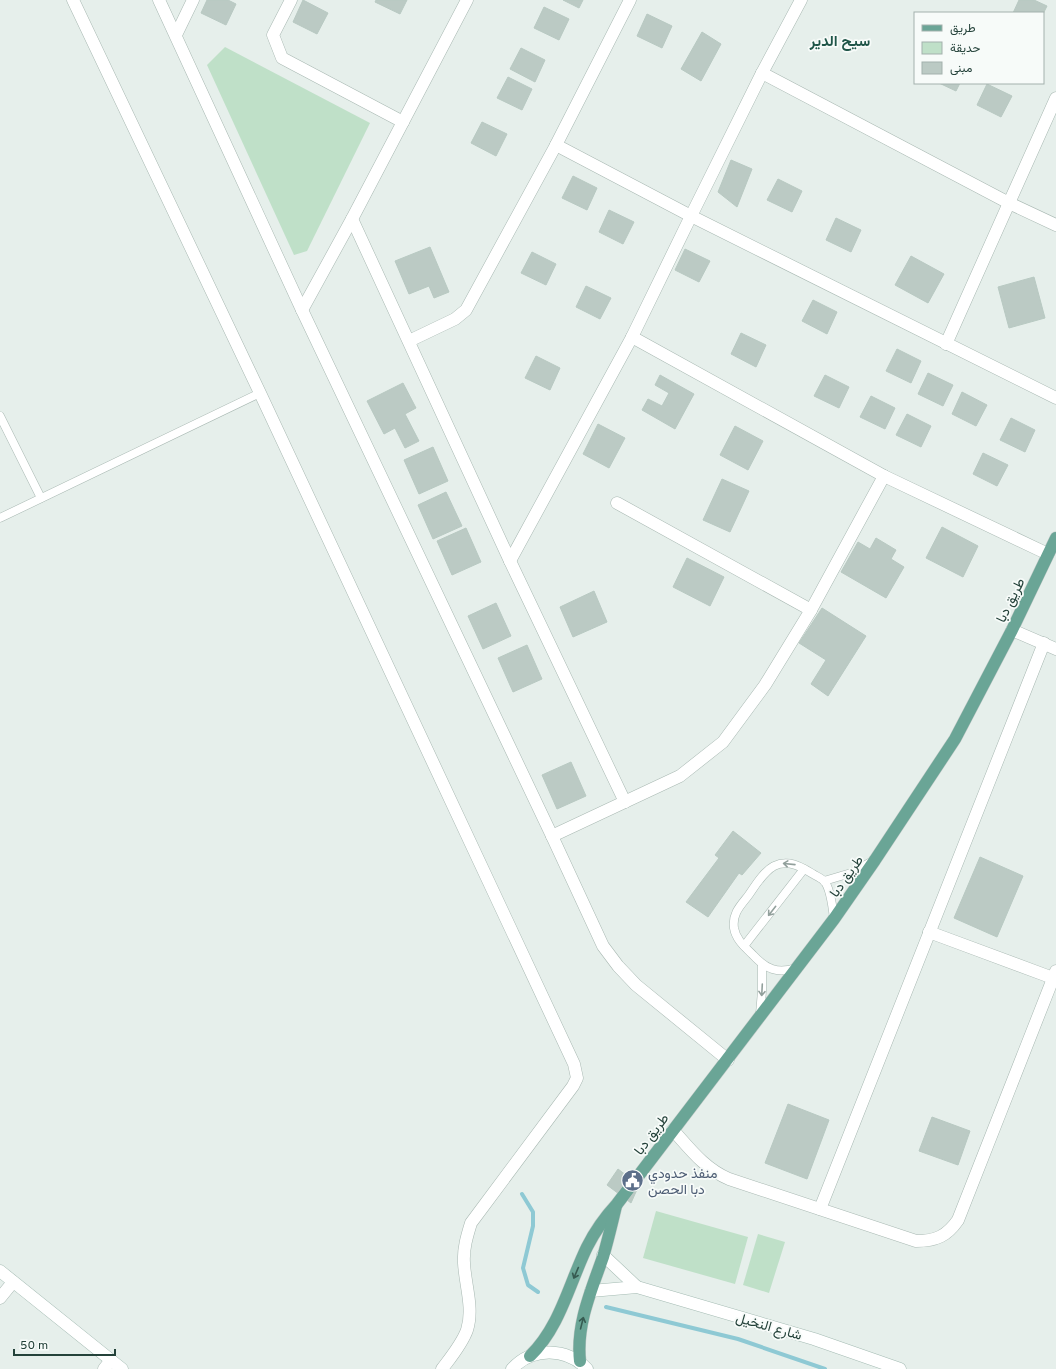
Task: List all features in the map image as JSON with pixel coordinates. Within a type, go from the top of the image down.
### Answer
[{"type":"main road","name":"طريق دبا","points":[[530,1356],[540,1346],[552,1327],[587,1248],[604,1219],[728,1060],[834,919],[955,739],[1012,630],[1056,538]]},
{"type":"main road","name":"طريق دبا","points":[[583,1365],[579,1352],[580,1332],[591,1291],[604,1255],[617,1204]]},
{"type":"main road","points":[[587,1248],[604,1255]]},
{"type":"street","points":[[73,0],[260,393],[571,1056],[576,1071],[577,1078],[573,1086],[471,1223],[465,1248],[464,1262],[470,1311],[469,1321],[467,1331],[460,1344],[442,1369]]},
{"type":"street","points":[[159,0],[302,310],[603,946],[618,966],[636,985],[728,1060]]},
{"type":"street","points":[[176,35],[193,0]]},
{"type":"street","points":[[291,0],[273,35],[282,58],[403,122]]},
{"type":"street","points":[[302,310],[352,219],[467,0]]},
{"type":"street","points":[[409,341],[455,318],[466,310],[556,145],[630,0]]},
{"type":"street","points":[[510,560],[632,338],[762,73],[801,0]]},
{"type":"street","points":[[762,73],[1009,203],[1056,225]]},
{"type":"street","points":[[946,344],[1056,98]]},
{"type":"street","points":[[556,145],[691,216],[1056,398]]},
{"type":"street","points":[[352,219],[510,560],[625,802]]},
{"type":"street","points":[[632,338],[884,476],[1048,554]]},
{"type":"street","points":[[552,836],[680,776],[723,742],[765,685],[811,610],[884,476]]},
{"type":"street","points":[[617,503],[811,610]]},
{"type":"street","points":[[1012,630],[1056,649]]},
{"type":"street","points":[[820,1209],[1044,643]]},
{"type":"street","points":[[673,1130],[706,1166],[717,1174],[729,1179],[916,1240],[929,1241],[942,1236],[951,1230],[958,1220],[1054,974],[929,932]]},
{"type":"street","name":"شارع النخيل","points":[[604,1255],[637,1287]]},
{"type":"street","points":[[0,1271],[107,1365],[122,1369]]},
{"type":"street","points":[[0,1298],[13,1282]]},
{"type":"street","name":"شارع النخيل","points":[[591,1291],[637,1287],[814,1339],[900,1369]]},
{"type":"street","points":[[512,1369],[530,1356],[547,1352],[564,1354],[583,1365]]},
{"type":"lane","points":[[0,518],[260,393]]},
{"type":"lane","points":[[0,416],[41,498]]},
{"type":"lane","points":[[824,881],[851,874],[875,860]]},
{"type":"lane","points":[[796,968],[783,971],[762,965],[744,946],[735,932],[735,915],[737,910],[767,871],[772,867],[785,863],[792,864],[804,869],[824,881],[831,899],[834,919]]},
{"type":"lane","points":[[744,946],[804,869]]},
{"type":"lane","points":[[760,1016],[762,965]]},
{"type":"green space","points":[[225,47],[370,123],[307,251],[294,255],[207,65]]},
{"type":"green space","points":[[656,1211],[748,1237],[735,1284],[643,1258]]},
{"type":"green space","points":[[758,1234],[785,1242],[769,1293],[743,1285]]},
{"type":"building","points":[[207,0],[228,0],[236,4],[226,25],[201,13]]},
{"type":"building","points":[[303,0],[328,13],[317,34],[293,22]]},
{"type":"building","points":[[376,0],[407,0],[400,14],[375,2]]},
{"type":"building","points":[[563,0],[583,0],[579,8]]},
{"type":"building","points":[[1019,0],[1034,0],[1047,6],[1044,12],[1013,12]]},
{"type":"building","points":[[544,7],[569,19],[559,40],[534,28]]},
{"type":"building","points":[[647,14],[672,26],[662,48],[637,36]]},
{"type":"building","points":[[702,32],[721,44],[701,81],[681,69]]},
{"type":"building","points":[[521,48],[545,60],[535,82],[510,69]]},
{"type":"building","points":[[508,77],[532,89],[522,110],[497,98]]},
{"type":"building","points":[[941,84],[960,84],[956,91]]},
{"type":"building","points":[[987,84],[1012,96],[1001,117],[977,105]]},
{"type":"building","points":[[482,122],[507,134],[496,156],[471,143]]},
{"type":"building","points":[[731,160],[752,169],[737,207],[718,192]]},
{"type":"building","points":[[573,176],[597,188],[587,210],[562,198]]},
{"type":"building","points":[[778,179],[802,191],[792,212],[767,200]]},
{"type":"building","points":[[609,210],[634,222],[623,244],[599,232]]},
{"type":"building","points":[[836,218],[861,230],[851,252],[826,240]]},
{"type":"building","points":[[430,247],[449,292],[434,298],[429,286],[409,294],[395,261]]},
{"type":"building","points":[[685,249],[710,261],[699,282],[675,270]]},
{"type":"building","points":[[532,252],[556,264],[546,285],[521,273]]},
{"type":"building","points":[[911,256],[944,274],[928,303],[895,285]]},
{"type":"building","points":[[1034,277],[1045,318],[1009,328],[998,287]]},
{"type":"building","points":[[586,286],[611,298],[600,319],[576,307]]},
{"type":"building","points":[[813,300],[837,312],[827,334],[802,321]]},
{"type":"building","points":[[741,333],[766,345],[756,367],[731,354]]},
{"type":"building","points":[[897,349],[921,361],[911,383],[886,371]]},
{"type":"building","points":[[536,356],[560,368],[550,390],[525,378]]},
{"type":"building","points":[[928,373],[953,385],[943,406],[918,394]]},
{"type":"building","points":[[660,375],[694,394],[675,429],[642,410],[648,399],[662,406],[669,393],[655,385]]},
{"type":"building","points":[[825,375],[849,387],[839,408],[814,396]]},
{"type":"building","points":[[403,383],[416,408],[405,414],[419,441],[405,448],[395,428],[384,434],[367,401]]},
{"type":"building","points":[[962,392],[987,405],[976,426],[952,414]]},
{"type":"building","points":[[871,396],[895,408],[885,429],[860,417]]},
{"type":"building","points":[[907,414],[931,426],[921,447],[896,435]]},
{"type":"building","points":[[1011,418],[1035,430],[1025,452],[1000,440]]},
{"type":"building","points":[[598,424],[625,438],[609,468],[583,454]]},
{"type":"building","points":[[735,426],[763,441],[748,470],[720,455]]},
{"type":"building","points":[[433,447],[448,481],[419,494],[404,460]]},
{"type":"building","points":[[983,453],[1008,465],[997,486],[973,474]]},
{"type":"building","points":[[722,479],[749,491],[730,532],[703,520]]},
{"type":"building","points":[[446,492],[462,526],[433,539],[418,505]]},
{"type":"building","points":[[942,527],[978,546],[963,577],[926,558]]},
{"type":"building","points":[[466,528],[481,562],[452,575],[437,541]]},
{"type":"building","points":[[876,538],[896,550],[891,559],[904,567],[886,598],[841,572],[858,542],[870,549]]},
{"type":"building","points":[[687,558],[724,577],[710,606],[673,587]]},
{"type":"building","points":[[594,591],[607,622],[573,637],[560,607]]},
{"type":"building","points":[[496,603],[511,636],[483,649],[468,616]]},
{"type":"building","points":[[822,608],[866,636],[828,696],[811,684],[826,660],[799,643]]},
{"type":"building","points":[[527,645],[542,679],[513,692],[498,658]]},
{"type":"building","points":[[571,762],[586,796],[557,809],[542,775]]},
{"type":"building","points":[[733,831],[761,853],[742,875],[739,873],[708,917],[686,902],[719,858],[715,855]]},
{"type":"building","points":[[980,857],[1023,876],[997,937],[954,918]]},
{"type":"building","points":[[788,1104],[829,1120],[807,1179],[765,1163]]},
{"type":"building","points":[[932,1117],[970,1131],[958,1165],[919,1151]]},
{"type":"building","points":[[618,1169],[639,1185],[631,1203],[607,1185]]},
{"type":"waterway","points":[[522,1194],[533,1212],[533,1226],[523,1268],[528,1285],[538,1292]]},
{"type":"waterway","points":[[606,1307],[738,1339],[825,1369]]},
{"type":"place","name":"منفذ حدودي دبا الحصن","points":[[633,1181]]},
{"type":"district","name":"سيح الدير","points":[[840,41]]}]
